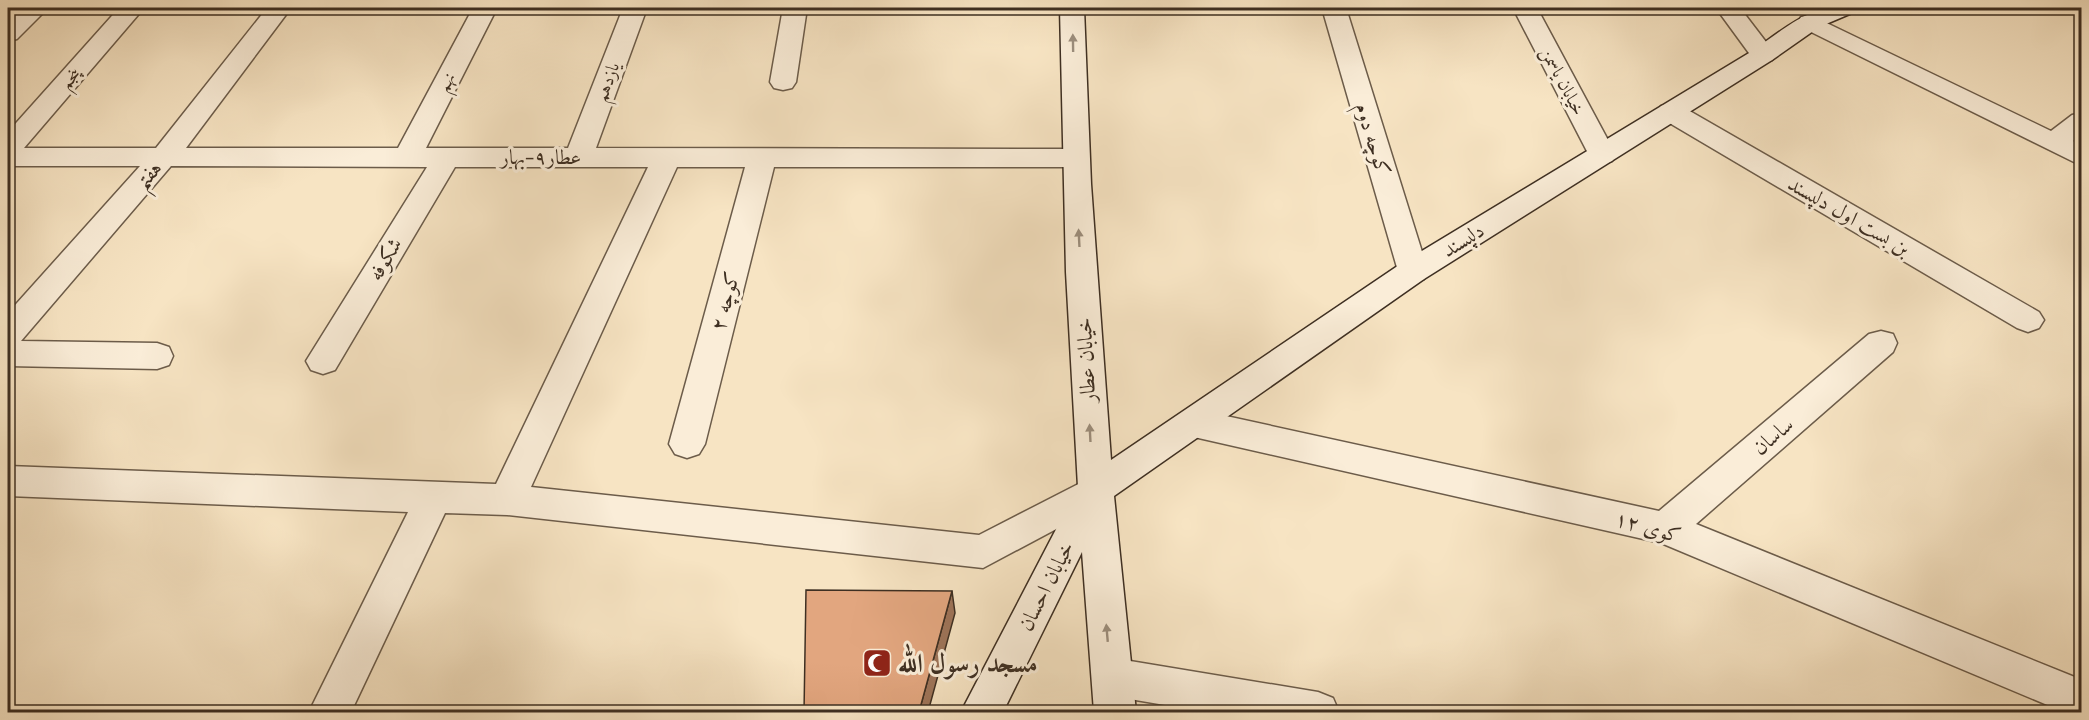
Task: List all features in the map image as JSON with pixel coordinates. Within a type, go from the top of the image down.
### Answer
[{"type":"street","points":[[8,34],[36,8]]},
{"type":"street","name":"پنجم","points":[[8,149],[132,8]]},
{"type":"street","name":"هفتم","points":[[8,334],[164,157],[279,8]]},
{"type":"street","name":"نهم","points":[[407,157],[485,8]]},
{"type":"street","name":"یازدهم","points":[[579,158],[635,8]]},
{"type":"street","points":[[783,82],[795,8]]},
{"type":"street","name":"خیابان عطار","points":[[1072,8],[1074,158],[1094,491],[1113,695]]},
{"type":"street","name":"کوچه دوم","points":[[1334,8],[1413,271]]},
{"type":"street","name":"خیابان یاسمن","points":[[1525,8],[1602,155]]},
{"type":"street","points":[[1728,8],[1763,55]]},
{"type":"street","name":"دلپسند","points":[[8,481],[507,500],[983,552],[1094,491],[1413,271],[1763,55],[1810,22],[1843,8]]},
{"type":"street","points":[[1810,22],[2082,157]]},
{"type":"street","name":"بن بست اول دلپسند","points":[[1671,112],[2028,320]]},
{"type":"street","points":[[2053,142],[2082,121]]},
{"type":"street","name":"عطار۹-بهار","points":[[8,157],[1074,158]]},
{"type":"street","name":"شکوفه","points":[[323,361],[447,157]]},
{"type":"street","name":"کوچه ۲","points":[[687,444],[762,157]]},
{"type":"street","points":[[507,500],[667,158]]},
{"type":"street","name":"ساسان","points":[[1665,528],[1881,343]]},
{"type":"street","points":[[8,353],[157,357]]},
{"type":"street","name":"کوی ۱۲","points":[[1194,423],[1665,528],[2078,692]]},
{"type":"street","name":"خیابان احسان","points":[[982,712],[1094,491]]},
{"type":"street","points":[[330,712],[434,497]]},
{"type":"street","points":[[1113,695],[1318,712]]},
{"type":"building","name":"مسجد رسول الله","points":[[806,590],[952,591],[919,712],[804,712]]},
{"type":"place","name":"مسجد رسول الله","points":[[877,663]]}]
